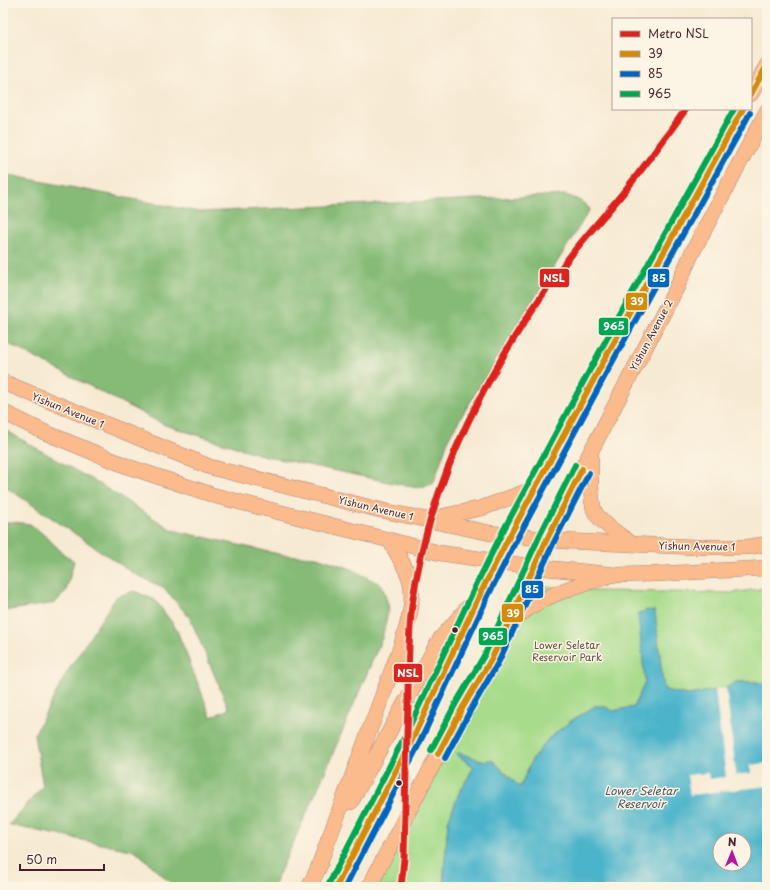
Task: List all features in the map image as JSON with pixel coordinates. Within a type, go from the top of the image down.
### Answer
[{"type":"main road","points":[[752,92],[767,65]]},
{"type":"main road","points":[[336,887],[412,740],[482,590],[510,535],[607,354],[742,110]]},
{"type":"main road","name":"Yishun Avenue 2","points":[[369,887],[463,707],[492,658],[547,539],[591,450],[677,287],[692,253],[767,111]]},
{"type":"main road","name":"Yishun Avenue 1","points":[[3,382],[210,467],[380,510],[490,533],[547,539],[695,547],[748,546],[767,544]]},
{"type":"main road","points":[[3,412],[44,432],[129,467],[187,487],[216,496],[390,541],[456,556],[535,567],[617,575],[767,568]]},
{"type":"main road","points":[[591,450],[592,499],[595,512],[602,521],[632,544]]},
{"type":"main road","points":[[428,519],[482,508],[536,488]]},
{"type":"main road","points":[[309,887],[401,646],[410,613],[411,585],[407,572],[390,541]]},
{"type":"main road","points":[[767,548],[764,550],[763,560],[767,564]]},
{"type":"main road","points":[[508,625],[531,606],[561,591],[577,585],[617,575]]},
{"type":"main road","points":[[316,872],[334,841],[345,813],[436,646],[441,638],[482,590]]},
{"type":"green space","points":[[3,174],[199,212],[566,195],[581,201],[590,209],[450,435],[433,484],[417,488],[265,456],[165,425],[3,341]]},
{"type":"green space","points":[[3,429],[101,485],[172,530],[283,555],[317,557],[349,568],[382,585],[389,608],[382,638],[322,779],[273,887],[175,887],[136,851],[9,825],[43,786],[34,735],[66,674],[116,597],[134,591],[155,600],[176,628],[211,717],[229,709],[190,618],[164,588],[133,573],[3,485]]},
{"type":"green space","points":[[13,522],[30,524],[65,555],[74,561],[66,591],[55,603],[3,611],[3,525]]},
{"type":"green space","name":"Lower Seletar Reservoir Park","points":[[532,585],[594,591],[731,593],[767,588],[767,683],[736,682],[726,688],[688,695],[665,690],[645,682],[634,707],[613,711],[604,707],[595,706],[571,721],[548,739],[532,760],[520,787],[492,760],[485,762],[459,753],[457,755],[474,767],[459,793],[448,822],[443,887],[377,887]]},
{"type":"water","name":"Lower Seletar Reservoir","points":[[647,610],[655,611],[665,690],[688,695],[726,688],[736,682],[767,683],[767,887],[443,887],[448,822],[459,793],[474,767],[456,754],[459,753],[485,762],[487,760],[492,760],[520,787],[532,760],[548,739],[571,721],[595,706],[604,706],[613,711],[634,707],[645,682],[638,614]]},
{"type":"pier","points":[[726,688],[736,775],[751,773],[751,765],[767,763],[767,786],[690,795],[687,775],[708,773],[709,779],[726,777],[715,689]]},
{"type":"metro line","name":"NSL","points":[[401,887],[404,859],[408,655],[412,605],[420,558],[433,512],[448,468],[488,383],[538,302],[581,242],[631,183],[685,110]]},
{"type":"transit line","name":"39","points":[[752,92],[767,65]]},
{"type":"transit line","name":"965","points":[[329,883],[405,736],[503,531],[600,351],[733,110]]},
{"type":"transit line","name":"39","points":[[336,887],[412,740],[482,590],[510,535],[607,355],[742,110]]},
{"type":"transit line","name":"85","points":[[345,887],[419,744],[489,594],[517,539],[614,359],[750,113]]},
{"type":"transit line","name":"965","points":[[431,750],[456,703],[485,654],[540,535],[575,465]]},
{"type":"transit line","name":"39","points":[[438,754],[463,707],[492,658],[547,539],[582,469]]},
{"type":"transit line","name":"85","points":[[445,758],[499,661],[554,542],[589,473]]}]
